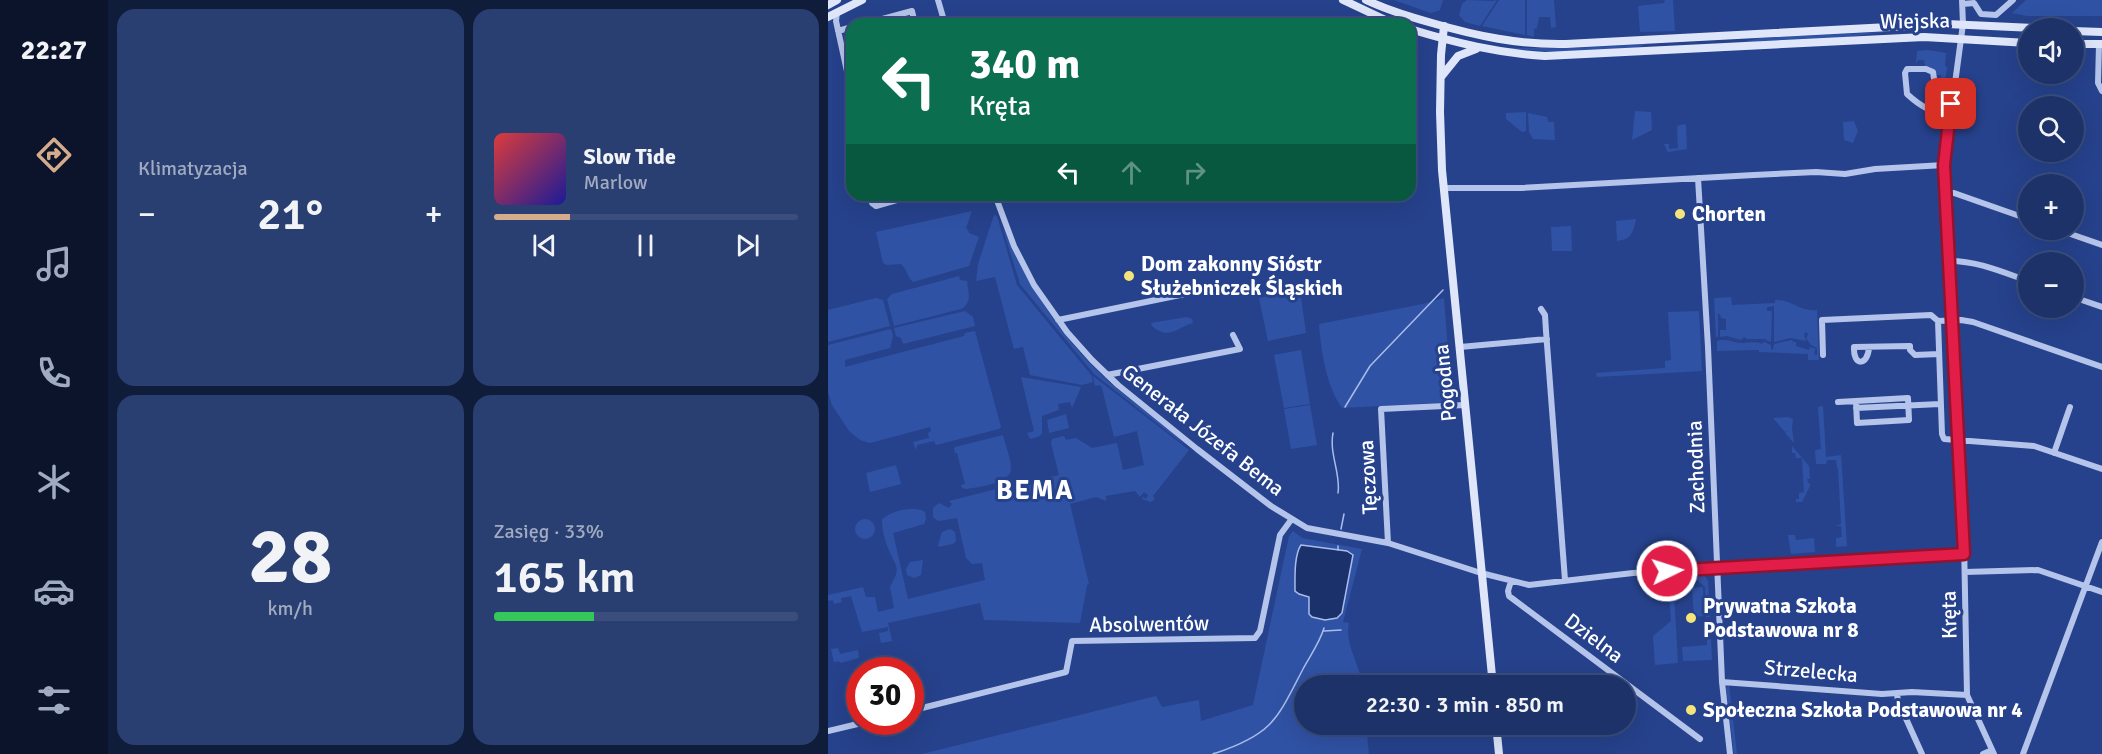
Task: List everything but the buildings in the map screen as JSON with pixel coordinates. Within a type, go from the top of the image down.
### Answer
[{"type":"main road","points":[[828,5],[837,0]]},
{"type":"main road","points":[[1343,0],[1381,18]]},
{"type":"main road","name":"Wiejska","points":[[1366,0],[1413,18]]},
{"type":"main road","points":[[832,17],[858,1]]},
{"type":"main road","name":"Wiejska","points":[[1416,19],[1479,37],[1535,44],[1963,24]]},
{"type":"main road","points":[[1963,24],[2018,29]]},
{"type":"main road","points":[[1924,25],[1924,37]]},
{"type":"main road","points":[[1441,38],[1444,26]]},
{"type":"main road","name":"Wiejska","points":[[1416,31],[1478,48],[1512,54],[1545,56],[1924,37],[1961,38]]},
{"type":"main road","points":[[2084,31],[2102,32]]},
{"type":"main road","name":"Pogodna","points":[[1441,38],[1440,140],[1491,675]]},
{"type":"main road","points":[[1690,38],[1690,50]]},
{"type":"main road","points":[[1961,38],[2018,42]]},
{"type":"main road","points":[[1658,39],[1665,43],[1665,47],[1660,51]]},
{"type":"main road","points":[[2084,44],[2100,44]]},
{"type":"main road","points":[[1440,77],[1458,56],[1478,48]]},
{"type":"main road","points":[[1497,735],[1499,754]]},
{"type":"street","points":[[938,0],[943,18]]},
{"type":"street","points":[[1963,24],[1962,2],[1974,3],[1981,14],[1996,15],[2013,0]]},
{"type":"street","points":[[886,18],[912,11],[914,18]]},
{"type":"street","points":[[832,17],[838,31],[846,67]]},
{"type":"street","name":"Wiejska","points":[[1961,38],[1963,24]]},
{"type":"street","points":[[838,31],[846,29]]},
{"type":"street","name":"Kręta","points":[[1961,38],[1944,165],[1954,320],[1965,572],[1967,695],[1993,752]]},
{"type":"street","points":[[2100,44],[2098,83],[2102,91]]},
{"type":"street","points":[[1933,112],[1936,92],[1933,72],[1926,69],[1907,69],[1905,73],[1907,94],[1919,105],[1933,112],[1950,115]]},
{"type":"street","points":[[1444,188],[1531,187],[1816,172],[1845,174],[1875,169],[1944,165]]},
{"type":"street","name":"Zachodnia","points":[[1698,178],[1708,347],[1722,682],[1730,754]]},
{"type":"street","points":[[1946,193],[1954,193],[2018,215]]},
{"type":"street","points":[[871,201],[878,206],[894,201]]},
{"type":"street","name":"Generała Józefa Bema","points":[[997,201],[1019,257],[1034,285],[1077,345],[1107,375],[1197,449],[1291,520],[1313,530],[1388,543],[1481,573],[1529,585],[1717,568],[1964,554]]},
{"type":"street","points":[[2084,239],[2102,245]]},
{"type":"street","points":[[1950,261],[1980,264],[2018,277]]},
{"type":"street","points":[[1058,320],[1185,294]]},
{"type":"street","points":[[2084,301],[2102,307]]},
{"type":"street","points":[[1541,309],[1545,315],[1565,580]]},
{"type":"street","points":[[1823,355],[1822,320],[1931,315],[1938,321],[1973,322],[2102,367]]},
{"type":"street","points":[[1938,321],[1942,434],[1946,440],[2026,445],[2102,469]]},
{"type":"street","points":[[1107,375],[1240,349],[1233,336]]},
{"type":"street","points":[[1460,348],[1547,339]]},
{"type":"street","points":[[1869,347],[1910,346],[1910,350],[1915,355],[1939,354]]},
{"type":"street","points":[[1908,398],[1909,420],[1857,423],[1856,405],[1908,398]]},
{"type":"street","points":[[1838,402],[1897,406],[1940,404]]},
{"type":"street","name":"Tęczowa","points":[[1388,543],[1381,409],[1465,405]]},
{"type":"street","points":[[1897,406],[1897,421]]},
{"type":"street","points":[[2054,453],[2070,407]]},
{"type":"street","name":"Absolwentów","points":[[924,708],[1066,672],[1072,641],[1255,638],[1260,631],[1280,535],[1291,520]]},
{"type":"street","points":[[2023,754],[2102,542]]},
{"type":"street","points":[[1965,572],[2038,570],[2102,592]]},
{"type":"street","name":"Dzielna","points":[[1511,581],[1509,596],[1700,739]]},
{"type":"street","name":"Strzelecka","points":[[1722,682],[1897,694],[1912,692],[1967,695]]},
{"type":"street","points":[[1897,694],[1922,754]]},
{"type":"street","points":[[828,731],[846,727]]},
{"type":"street","points":[[1983,754],[1993,752]]},
{"type":"shaded area","points":[[1394,0],[1443,0],[1440,10],[1431,13]]},
{"type":"shaded area","points":[[1467,0],[1497,0],[1480,26],[1465,22],[1459,15],[1462,4]]},
{"type":"shaded area","points":[[1499,0],[1525,0],[1525,35],[1482,26]]},
{"type":"shaded area","points":[[1527,0],[1554,0],[1556,27],[1551,28],[1550,17],[1539,17],[1537,28],[1534,29],[1534,37],[1527,35]]},
{"type":"shaded area","points":[[1665,0],[1673,0],[1675,31],[1640,32],[1638,6],[1664,3]]},
{"type":"shaded area","points":[[2026,0],[2102,0],[2102,16],[2027,16],[2012,13]]},
{"type":"shaded area","points":[[1885,32],[1833,39],[1736,44],[1759,38]]},
{"type":"shaded area","points":[[1646,44],[1619,51],[1600,52],[1503,48],[1578,48]]},
{"type":"shaded area","points":[[1917,51],[1946,53],[1945,66],[1947,67],[1941,111],[1935,107],[1938,88],[1942,85],[1941,75],[1937,75],[1933,69],[1925,66],[1924,60],[1918,60],[1916,64]]},
{"type":"shaded area","points":[[1635,111],[1651,112],[1652,130],[1632,140]]},
{"type":"shaded area","points":[[1526,112],[1526,131],[1522,132],[1506,119],[1506,113]]},
{"type":"shaded area","points":[[1528,113],[1547,117],[1548,122],[1554,122],[1555,140],[1533,139],[1529,132]]},
{"type":"shaded area","points":[[1854,121],[1858,131],[1853,143],[1844,140],[1843,122]]},
{"type":"shaded area","points":[[1686,125],[1687,149],[1668,152],[1664,144],[1669,144],[1669,149],[1678,148],[1677,126]]},
{"type":"shaded area","points":[[972,211],[966,228],[969,233],[979,237],[969,266],[913,282],[901,264],[883,263],[876,232]]},
{"type":"shaded area","points":[[994,215],[997,216],[1017,285],[1092,376],[1093,382],[1082,385],[1030,375],[1023,347],[1014,349],[995,277],[976,281],[978,264]]},
{"type":"shaded area","points":[[1636,219],[1631,234],[1626,239],[1617,241],[1616,221]]},
{"type":"shaded area","points":[[1002,226],[1036,293],[1064,333],[1115,387],[1186,446],[1094,374],[1020,284]]},
{"type":"shaded area","points":[[1571,226],[1572,251],[1552,251],[1551,227]]},
{"type":"shaded area","points":[[959,276],[960,280],[967,281],[969,296],[965,306],[961,309],[894,326],[887,299],[892,294]]},
{"type":"shaded area","points":[[1300,290],[1306,333],[1268,341],[1259,298]]},
{"type":"shaded area","points":[[1731,297],[1732,305],[1775,303],[1775,300],[1781,300],[1805,309],[1817,310],[1819,360],[1808,360],[1808,354],[1759,352],[1759,350],[1717,351],[1717,341],[1721,340],[1739,343],[1762,344],[1764,342],[1771,345],[1773,350],[1774,344],[1792,340],[1796,342],[1796,346],[1809,350],[1810,347],[1816,349],[1814,352],[1816,356],[1817,354],[1817,348],[1811,345],[1806,338],[1807,332],[1804,334],[1806,341],[1790,338],[1774,342],[1774,306],[1767,307],[1767,311],[1772,311],[1771,342],[1744,337],[1741,340],[1727,336],[1720,337],[1720,330],[1726,330],[1726,319],[1721,318],[1720,314],[1718,314],[1718,337],[1716,337],[1714,298]]},
{"type":"shaded area","points":[[876,298],[883,300],[890,326],[828,342],[828,310]]},
{"type":"shaded area","points":[[1444,298],[1452,402],[1342,408],[1328,378],[1319,324]]},
{"type":"shaded area","points":[[965,311],[973,317],[975,326],[903,344],[901,338],[896,336],[894,328]]},
{"type":"shaded area","points":[[1699,311],[1702,371],[1597,377],[1596,373],[1665,368],[1665,361],[1671,360],[1668,312]]},
{"type":"shaded area","points":[[1187,317],[1192,319],[1193,323],[1169,333],[1158,330],[1151,323]]},
{"type":"shaded area","points":[[891,329],[893,336],[890,348],[845,360],[845,367],[964,336],[965,333],[975,331],[1001,427],[936,445],[934,441],[917,445],[916,450],[913,442],[929,438],[930,427],[870,443],[860,440],[849,431],[832,405],[828,392],[828,345]]},
{"type":"shaded area","points":[[1301,350],[1310,404],[1284,408],[1274,355]]},
{"type":"shaded area","points":[[1093,376],[1189,450],[1153,496],[1155,499],[1151,502],[1142,499],[1143,497],[1146,499],[1148,495],[1144,492],[1140,497],[1135,491],[1106,496],[1106,501],[1096,497],[1070,504],[1089,584],[1080,623],[984,620],[980,603],[888,623],[892,641],[881,643],[879,633],[888,631],[888,627],[862,632],[851,596],[841,598],[842,602],[834,604],[833,600],[828,601],[828,595],[863,587],[866,597],[875,597],[878,612],[894,608],[890,587],[897,568],[885,539],[882,520],[890,514],[909,509],[925,512],[926,519],[924,524],[893,533],[908,599],[985,580],[982,563],[972,564],[966,558],[957,518],[938,521],[933,517],[933,508],[939,503],[949,508],[952,504],[949,501],[1059,475],[1052,439],[1064,436],[1066,440],[1076,438],[1092,448],[1117,443],[1123,470],[1144,465],[1137,431],[1114,437],[1102,388],[1100,385],[1095,386]]},
{"type":"shaded area","points":[[1021,377],[1081,387],[1072,408],[1070,402],[1058,404],[1059,410],[1042,416],[1040,436],[1030,439],[1027,433],[1034,431]]},
{"type":"shaded area","points":[[1310,405],[1317,445],[1291,449],[1284,409]]},
{"type":"shaded area","points":[[1823,406],[1826,457],[1841,455],[1847,546],[1836,547],[1836,538],[1842,537],[1841,526],[1835,526],[1841,524],[1836,460],[1827,460],[1826,464],[1816,464],[1815,450],[1821,449],[1818,407]]},
{"type":"shaded area","points":[[1066,414],[1069,428],[1049,433],[1047,420]]},
{"type":"shaded area","points":[[1773,418],[1793,419],[1794,443],[1785,433],[1789,430],[1785,432]]},
{"type":"shaded area","points":[[1003,435],[1011,464],[1010,473],[1006,478],[993,484],[962,488],[961,485],[965,484],[955,447]]},
{"type":"shaded area","points":[[1792,446],[1809,466],[1810,479],[1807,479],[1810,486],[1802,502],[1796,502],[1796,499],[1799,499],[1799,493],[1804,492],[1802,458],[1796,458],[1795,453],[1792,453]]},
{"type":"shaded area","points":[[896,465],[901,484],[870,492],[866,473]]},
{"type":"shaded area","points":[[865,519],[872,522],[875,529],[872,536],[865,539],[858,536],[855,529],[858,522]]},
{"type":"shaded area","points":[[950,529],[955,532],[956,541],[953,544],[939,547],[942,532]]},
{"type":"shaded area","points":[[1293,531],[1302,538],[1362,549],[1343,622],[1349,623],[1350,646],[1360,675],[1294,675],[1294,735],[1367,735],[1369,754],[922,754],[1156,696],[1162,707],[1199,700],[1201,721],[1253,705],[1289,536]]},
{"type":"shaded area","points":[[1788,535],[1795,535],[1796,540],[1814,538],[1815,552],[1791,554]]},
{"type":"shaded area","points":[[1301,545],[1347,551],[1353,555],[1342,613],[1337,618],[1325,620],[1312,617],[1309,614],[1309,597],[1295,591],[1296,561]]},
{"type":"shaded area","points":[[923,560],[921,575],[914,578],[907,575],[906,569],[910,562]]},
{"type":"shaded area","points":[[1704,574],[1708,581],[1710,617],[1706,617],[1705,587],[1691,575]]},
{"type":"shaded area","points":[[1673,576],[1678,663],[1655,665],[1653,636],[1671,621],[1669,596],[1642,578]]},
{"type":"shaded area","points":[[1703,587],[1704,616],[1694,617],[1692,588]]},
{"type":"shaded area","points":[[1707,639],[1711,639],[1712,660],[1683,661],[1682,647],[1707,645]]},
{"type":"shaded area","points":[[838,648],[840,654],[858,650],[859,657],[846,657],[846,661],[834,662],[831,649]]},
{"type":"shaded area","points":[[1729,685],[1737,754],[1734,754],[1726,688]]},
{"type":"waterway","points":[[1345,407],[1370,366],[1443,290]]},
{"type":"waterway","points":[[1333,433],[1338,493]]},
{"type":"waterway","points":[[1341,529],[1344,514]]},
{"type":"waterway","points":[[1216,753],[1250,739],[1271,723],[1286,701],[1324,628]]},
{"type":"waterway","points":[[1324,631],[1341,630]]},
{"type":"place","name":"Chorten","points":[[1680,214]]},
{"type":"place","name":"Dom zakonny Sióstr Służebniczek Śląskich","points":[[1129,276]]},
{"type":"place","name":"Prywatna Szkoła Podstawowa nr 8","points":[[1691,618]]},
{"type":"place","name":"Społeczna Szkoła Podstawowa nr 4","points":[[1691,710]]},
{"type":"district","name":"BEMA","points":[[1035,490]]},
{"type":"route","points":[[1667,571],[1964,554],[1954,320],[1944,165],[1951,104]]}]
